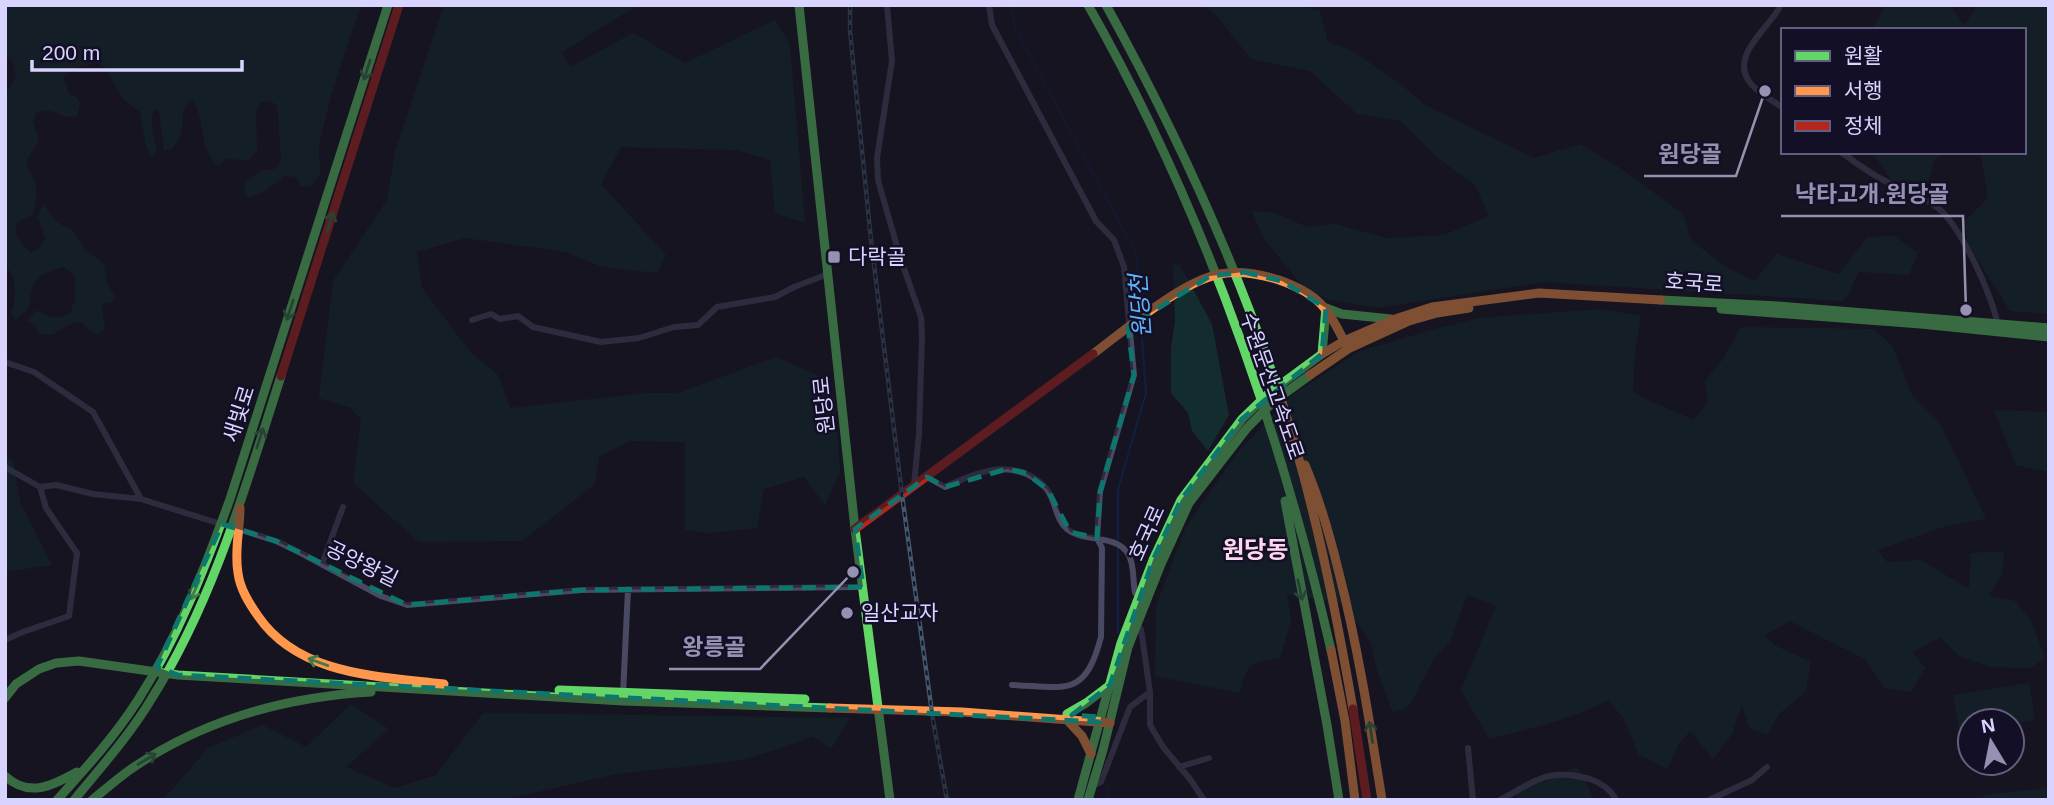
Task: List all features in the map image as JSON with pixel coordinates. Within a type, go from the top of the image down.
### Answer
[{"type":"main road","name":"새빛로","points":[[74,800],[135,723],[161,685],[211,581],[229,533],[388,5]]},
{"type":"main road","name":"새빛로","points":[[233,518],[399,5]]},
{"type":"main road","name":"원당로","points":[[799,5],[855,529],[890,800]]},
{"type":"main road","name":"수원문산고속도로","points":[[1088,5],[1140,102],[1196,226],[1224,296],[1272,434],[1304,546],[1338,684],[1355,800]]},
{"type":"main road","name":"수원문산고속도로","points":[[1106,5],[1153,93],[1213,223],[1242,293],[1287,419],[1333,599],[1367,800]]},
{"type":"main road","points":[[855,529],[1156,307],[1210,276],[1244,272],[1262,275],[1282,281],[1326,308],[1342,314],[1395,319]]},
{"type":"main road","name":"호국로","points":[[1078,800],[1128,646],[1189,503],[1247,428],[1274,401],[1346,345],[1395,319],[1432,306],[1539,293],[1777,306],[1998,328],[2049,337]]},
{"type":"main road","name":"호국로","points":[[1088,800],[1110,685],[1121,643],[1153,560],[1181,500],[1242,419],[1269,393],[1322,354],[1437,313],[1543,299],[1656,304],[1921,324],[2049,328]]},
{"type":"main road","points":[[1326,308],[1346,345]]},
{"type":"main road","points":[[1322,354],[1326,308]]},
{"type":"main road","points":[[1293,438],[1310,476],[1344,590],[1362,674],[1382,800]]},
{"type":"main road","points":[[1277,450],[1339,800]]},
{"type":"main road","points":[[233,518],[229,533],[236,550],[237,569],[245,595],[271,637],[299,655],[334,668],[458,688]]},
{"type":"main road","name":"새빛로","points":[[57,800],[139,699],[229,533]]},
{"type":"main road","points":[[5,686],[47,661],[75,655],[103,657],[178,671],[623,697],[961,708],[1105,720]]},
{"type":"main road","points":[[5,698],[16,684],[38,669],[56,663],[79,661],[191,676],[458,688]]},
{"type":"main road","points":[[1067,717],[1110,685]]},
{"type":"main road","points":[[92,800],[134,767],[174,743],[221,720],[271,704],[336,693],[458,688]]},
{"type":"main road","points":[[1067,717],[1086,742],[1091,754]]},
{"type":"main road","points":[[5,776],[30,790],[55,785],[88,765]]},
{"type":"street","points":[[887,5],[892,61],[877,158],[878,180],[921,317],[919,433],[914,486]]},
{"type":"street","points":[[989,5],[992,25],[1096,221],[1114,240],[1124,267],[1134,375],[1100,492],[1101,637],[1088,672],[1080,681],[1066,687],[1013,685]]},
{"type":"street","points":[[1781,5],[1749,46],[1744,67],[1751,83],[1781,106]]},
{"type":"street","points":[[1844,154],[1870,174],[1935,205],[1952,221],[1986,288],[1998,328]]},
{"type":"street","points":[[472,320],[491,314],[500,319],[518,316],[533,327],[601,342],[639,338],[674,327],[698,325],[717,307],[775,297],[794,286],[828,274]]},
{"type":"street","points":[[5,362],[34,372],[93,412],[141,499]]},
{"type":"street","points":[[5,467],[40,486],[46,508],[77,553],[69,616],[5,640]]},
{"type":"street","points":[[927,477],[945,486],[985,471],[1007,469],[1026,473],[1048,489],[1062,524],[1069,532],[1080,537],[1101,538],[1126,550],[1131,560],[1135,593]]},
{"type":"street","name":"공양왕길","points":[[40,486],[55,485],[93,494],[141,499],[276,541],[381,596],[407,605],[582,590],[863,587]]},
{"type":"street","points":[[322,564],[342,507]]},
{"type":"street","points":[[623,697],[628,589]]},
{"type":"street","points":[[1141,629],[1150,692],[1150,725],[1203,800]]},
{"type":"street","points":[[1092,786],[1101,782],[1130,707],[1150,692]]},
{"type":"street","points":[[1468,748],[1473,800]]},
{"type":"street","points":[[1180,767],[1209,758]]},
{"type":"street","points":[[1709,800],[1752,780],[1767,767]]},
{"type":"street","points":[[1500,800],[1520,787],[1555,774],[1574,775],[1596,781],[1614,794],[1616,800]]},
{"type":"highlighted area","points":[[1244,272],[1282,281],[1326,308],[1322,354],[1242,419],[1181,500],[1153,560],[1110,685],[1072,715],[1101,717],[1100,722],[178,675],[157,667],[222,524],[276,541],[407,605],[582,590],[863,587],[855,529],[927,477],[945,487],[1007,469],[1026,473],[1048,490],[1070,532],[1097,538],[1100,492],[1134,375],[1128,327],[1210,276]]},
{"type":"green space","points":[[5,5],[362,5],[329,104],[319,147],[319,176],[310,187],[300,185],[296,177],[284,176],[264,192],[248,198],[244,189],[246,182],[260,171],[275,169],[281,161],[278,112],[276,104],[267,100],[260,103],[256,111],[257,150],[249,160],[225,159],[218,166],[205,143],[194,101],[190,101],[184,111],[182,131],[177,142],[172,149],[164,151],[159,111],[155,108],[152,123],[157,151],[152,157],[146,147],[140,112],[124,100],[104,66],[96,63],[73,69],[63,77],[69,94],[78,98],[80,104],[77,116],[67,117],[49,111],[36,112],[33,121],[39,141],[26,161],[35,183],[33,215],[17,222],[16,232],[21,243],[31,253],[40,247],[45,239],[38,217],[43,203],[54,219],[72,229],[84,248],[104,264],[108,285],[115,297],[111,302],[102,304],[105,330],[97,335],[83,323],[74,322],[52,335],[39,334],[36,326],[26,321],[37,310],[53,317],[70,313],[75,300],[75,275],[64,267],[47,272],[34,285],[29,308],[15,320],[11,312],[15,294],[14,281],[5,267],[5,94],[16,77],[12,60],[5,57]]},
{"type":"green space","points":[[444,5],[638,5],[562,52],[570,67],[633,33],[685,63],[775,20],[790,44],[805,223],[775,213],[770,160],[736,150],[621,147],[601,184],[666,255],[657,273],[602,267],[566,252],[465,238],[417,252],[422,288],[471,353],[498,375],[510,408],[647,393],[678,393],[776,357],[817,375],[835,399],[840,472],[825,505],[804,477],[764,489],[757,528],[709,533],[685,530],[685,442],[630,441],[599,457],[595,484],[522,541],[419,542],[353,483],[361,420],[351,408],[319,398],[333,281],[387,200],[395,152]]},
{"type":"green space","points":[[1203,5],[1294,5],[1320,11],[1328,42],[1351,50],[1398,82],[1425,105],[1534,158],[1580,144],[1620,168],[1683,214],[1692,241],[1726,267],[1755,281],[1776,254],[1839,274],[1867,237],[1894,236],[1918,253],[1909,275],[1858,272],[1849,294],[1842,301],[1543,282],[1377,308],[1330,300],[1304,288],[1264,239],[1252,211],[1275,213],[1307,227],[1335,224],[1387,238],[1444,235],[1489,216],[1475,185],[1435,156],[1401,121],[1357,114],[1310,71],[1251,59],[1216,15]]},
{"type":"green space","points":[[1886,5],[1950,5],[1964,25],[1978,5],[2049,5],[2049,314],[2010,311],[1967,242],[1965,221],[1988,198],[1980,154],[2026,154],[2026,28],[1873,28]]},
{"type":"green space","points":[[1873,154],[1941,154],[1935,159],[1926,187],[1892,181]]},
{"type":"green space","points":[[1173,265],[1180,265],[1212,324],[1229,415],[1208,451],[1192,431],[1188,413],[1171,393],[1171,348],[1175,320]]},
{"type":"green space","points":[[1600,309],[1641,316],[1635,352],[1633,391],[1694,420],[1708,402],[1705,381],[1723,359],[1741,327],[1873,329],[1892,345],[1912,395],[1940,423],[1986,519],[1946,526],[1878,550],[1887,562],[1921,560],[1969,589],[1971,553],[2004,551],[2002,574],[1989,596],[2015,601],[2031,620],[2045,658],[2030,668],[1990,667],[1959,656],[1940,637],[1913,652],[1925,668],[1911,692],[1884,688],[1865,659],[1790,621],[1764,636],[1776,646],[1811,662],[1806,691],[1779,714],[1767,735],[1749,728],[1742,705],[1732,734],[1713,759],[1690,731],[1679,744],[1667,769],[1638,754],[1625,721],[1609,700],[1565,718],[1489,739],[1461,690],[1496,606],[1467,595],[1450,642],[1435,657],[1409,706],[1393,713],[1370,642],[1345,604],[1287,594],[1291,620],[1280,658],[1251,666],[1245,675],[1240,693],[1155,676],[1156,606],[1186,527],[1237,453],[1293,394],[1360,351],[1431,330],[1479,318]]},
{"type":"green space","points":[[1994,410],[2049,412],[2049,472],[2016,465]]},
{"type":"green space","points":[[5,456],[13,461],[20,502],[52,565],[5,572]]},
{"type":"green space","points":[[2029,683],[2035,720],[2026,722],[2026,707],[1956,707],[1956,711],[1953,695]]},
{"type":"green space","points":[[351,704],[389,729],[346,767],[395,788],[436,775],[483,713],[850,718],[831,749],[813,736],[737,761],[616,774],[502,800],[163,800],[208,748],[262,725],[306,747]]},
{"type":"green space","points":[[1577,766],[1593,800],[1517,800],[1516,792]]},
{"type":"green space","points":[[2049,788],[2049,800],[1974,800],[1991,794]]},
{"type":"waterway","name":"원당천","points":[[1011,5],[1015,28],[1136,253],[1141,314]]},
{"type":"waterway","name":"원당천","points":[[1118,541],[1118,489],[1146,393],[1141,323]]},
{"type":"waterway","name":"원당천","points":[[1118,547],[1118,633]]},
{"type":"waterway","name":"원당천","points":[[1107,800],[1108,787]]},
{"type":"railway","points":[[850,5],[850,31],[871,240],[902,495],[933,720],[947,800]]},
{"type":"traffic: fast","points":[[57,800],[110,739],[138,700],[166,652],[200,576],[230,499],[388,5]]},
{"type":"traffic: fast","points":[[799,5],[855,529],[890,800]]},
{"type":"traffic: fast","points":[[1088,5],[1167,159],[1233,318],[1287,483],[1331,650]]},
{"type":"traffic: fast","points":[[1106,5],[1157,101],[1203,199],[1245,300],[1282,402]]},
{"type":"traffic: fast","points":[[1661,300],[1778,306],[2049,328]]},
{"type":"traffic: fast","points":[[1322,354],[1326,308],[1342,314],[1391,319]]},
{"type":"traffic: fast","points":[[1721,309],[2049,337]]},
{"type":"traffic: fast","points":[[1078,800],[1121,643],[1153,560],[1181,500],[1242,419],[1269,393],[1322,354]]},
{"type":"traffic: fast","points":[[1088,800],[1128,647],[1189,503],[1247,428],[1274,401],[1310,375]]},
{"type":"traffic: fast","points":[[74,800],[143,712],[193,622],[227,541],[281,376]]},
{"type":"traffic: fast","points":[[1285,501],[1339,800]]},
{"type":"traffic: fast","points":[[5,698],[16,684],[39,669],[56,663],[79,661],[178,675],[623,701],[830,708]]},
{"type":"traffic: fast","points":[[1067,714],[1110,685]]},
{"type":"traffic: fast","points":[[559,690],[805,699]]},
{"type":"traffic: fast","points":[[92,800],[128,771],[161,750],[218,723],[277,705],[371,692]]},
{"type":"traffic: fast","points":[[5,776],[23,787],[41,788],[77,772]]},
{"type":"traffic: slow","points":[[1093,354],[1154,308],[1189,286],[1205,278],[1235,272],[1272,278],[1304,291],[1321,304],[1334,321],[1346,345]]},
{"type":"traffic: slow","points":[[1322,354],[1344,341],[1395,319],[1432,307],[1539,293],[1661,300]]},
{"type":"traffic: slow","points":[[1310,375],[1348,349],[1409,321],[1469,308]]},
{"type":"traffic: slow","points":[[1282,402],[1323,554],[1353,709]]},
{"type":"traffic: slow","points":[[1305,465],[1324,518],[1346,601],[1382,800]]},
{"type":"traffic: slow","points":[[240,508],[237,557],[239,579],[251,606],[275,636],[295,651],[342,670],[444,684]]},
{"type":"traffic: slow","points":[[1331,650],[1345,721],[1355,800]]},
{"type":"traffic: slow","points":[[830,708],[962,712],[1110,723]]},
{"type":"traffic: slow","points":[[1067,720],[1082,736],[1091,754]]},
{"type":"traffic: jam","points":[[281,376],[399,5]]},
{"type":"traffic: jam","points":[[855,529],[1093,354]]},
{"type":"traffic: jam","points":[[1353,709],[1367,800]]},
{"type":"place","name":"원당골","points":[[1765,91]]},
{"type":"place","name":"다락골","points":[[834,257]]},
{"type":"place","name":"낙타고개.원당골","points":[[1966,310]]},
{"type":"place","name":"왕릉골","points":[[853,572]]},
{"type":"place","name":"일산교자","points":[[847,613]]},
{"type":"district","name":"원당동","points":[[1255,550]]}]
